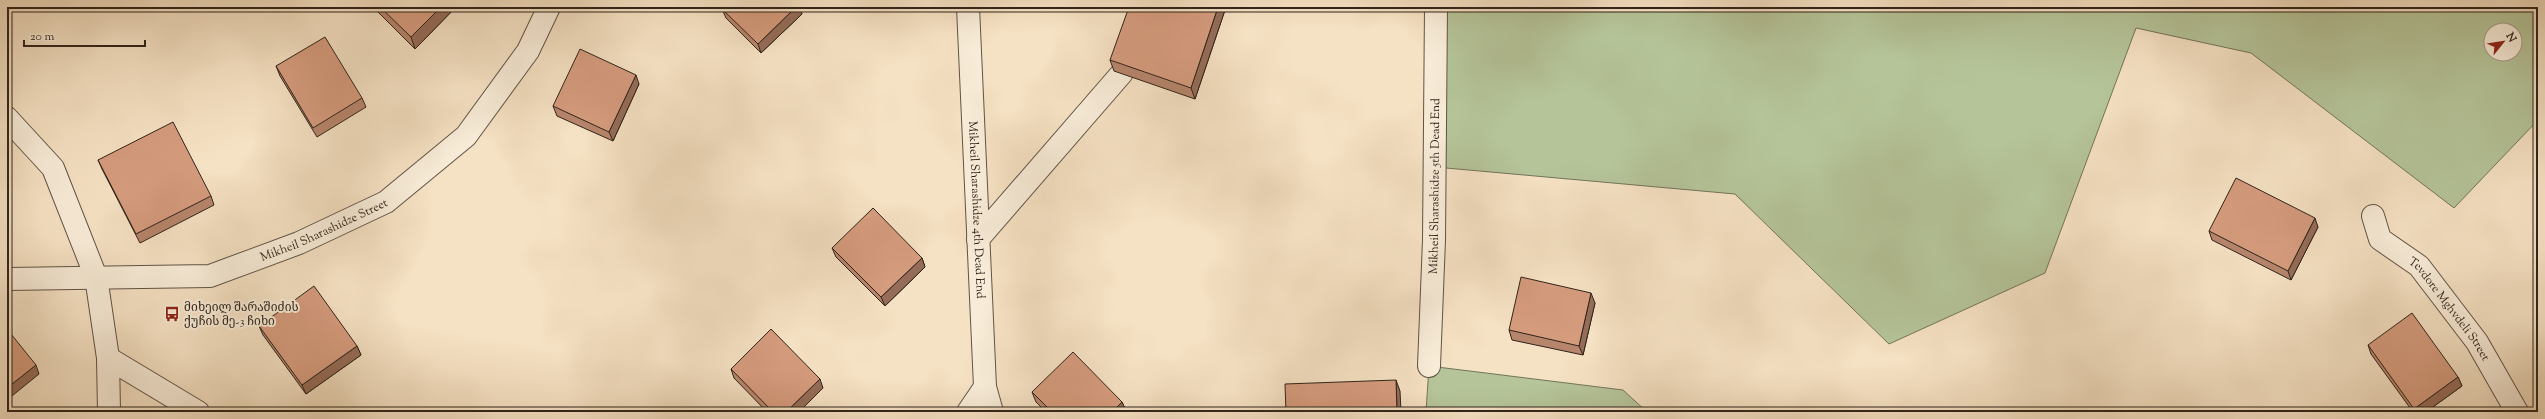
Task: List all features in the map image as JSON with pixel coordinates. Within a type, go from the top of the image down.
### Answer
[{"type":"street","name":"Mikheil Sharashidze Street","points":[[7,279],[210,276],[299,242],[386,202],[466,136],[528,51],[549,7]]},
{"type":"street","name":"Mikheil Sharashidze 4th Dead End","points":[[968,7],[985,387],[992,412]]},
{"type":"street","name":"Mikheil Sharashidze 5th Dead End","points":[[1428,366],[1434,240],[1436,7]]},
{"type":"street","points":[[978,240],[1122,73]]},
{"type":"street","points":[[7,118],[53,168],[96,277],[108,358],[108,412]]},
{"type":"street","name":"Tevdore Mghvdeli Street","points":[[2373,216],[2380,239],[2419,266],[2477,342],[2517,412]]},
{"type":"street","points":[[108,358],[198,412]]},
{"type":"street","points":[[968,412],[985,387]]},
{"type":"green space","points":[[1436,7],[2538,7],[2538,120],[2454,208],[2251,53],[2136,28],[2045,273],[1889,344],[1735,194],[1435,167]]},
{"type":"green space","points":[[1429,366],[1623,390],[1647,412],[1426,412]]},
{"type":"building","points":[[380,7],[441,7],[411,37]]},
{"type":"building","points":[[724,7],[796,7],[758,44],[722,9]]},
{"type":"building","points":[[1129,7],[1218,7],[1191,88],[1110,60]]},
{"type":"building","points":[[325,37],[362,98],[313,128],[276,66]]},
{"type":"building","points":[[580,49],[636,75],[609,132],[553,106]]},
{"type":"building","points":[[173,122],[211,196],[136,234],[98,160]]},
{"type":"building","points":[[2236,178],[2315,218],[2288,271],[2209,231]]},
{"type":"building","points":[[873,208],[922,258],[881,297],[832,248]]},
{"type":"building","points":[[1521,277],[1591,293],[1579,346],[1509,330]]},
{"type":"building","points":[[314,286],[357,346],[302,385],[259,326]]},
{"type":"building","points":[[2412,313],[2458,377],[2414,409],[2368,345]]},
{"type":"building","points":[[7,329],[36,365],[7,388]]},
{"type":"building","points":[[771,329],[820,379],[786,412],[773,412],[731,369]]},
{"type":"building","points":[[1073,352],[1122,402],[1112,412],[1052,412],[1032,392]]},
{"type":"building","points":[[1396,380],[1397,412],[1286,412],[1285,384]]},
{"type":"place","name":"მიხეილ შარაშიძის ქუჩის მე-3 ჩიხი","points":[[172,314]]}]
